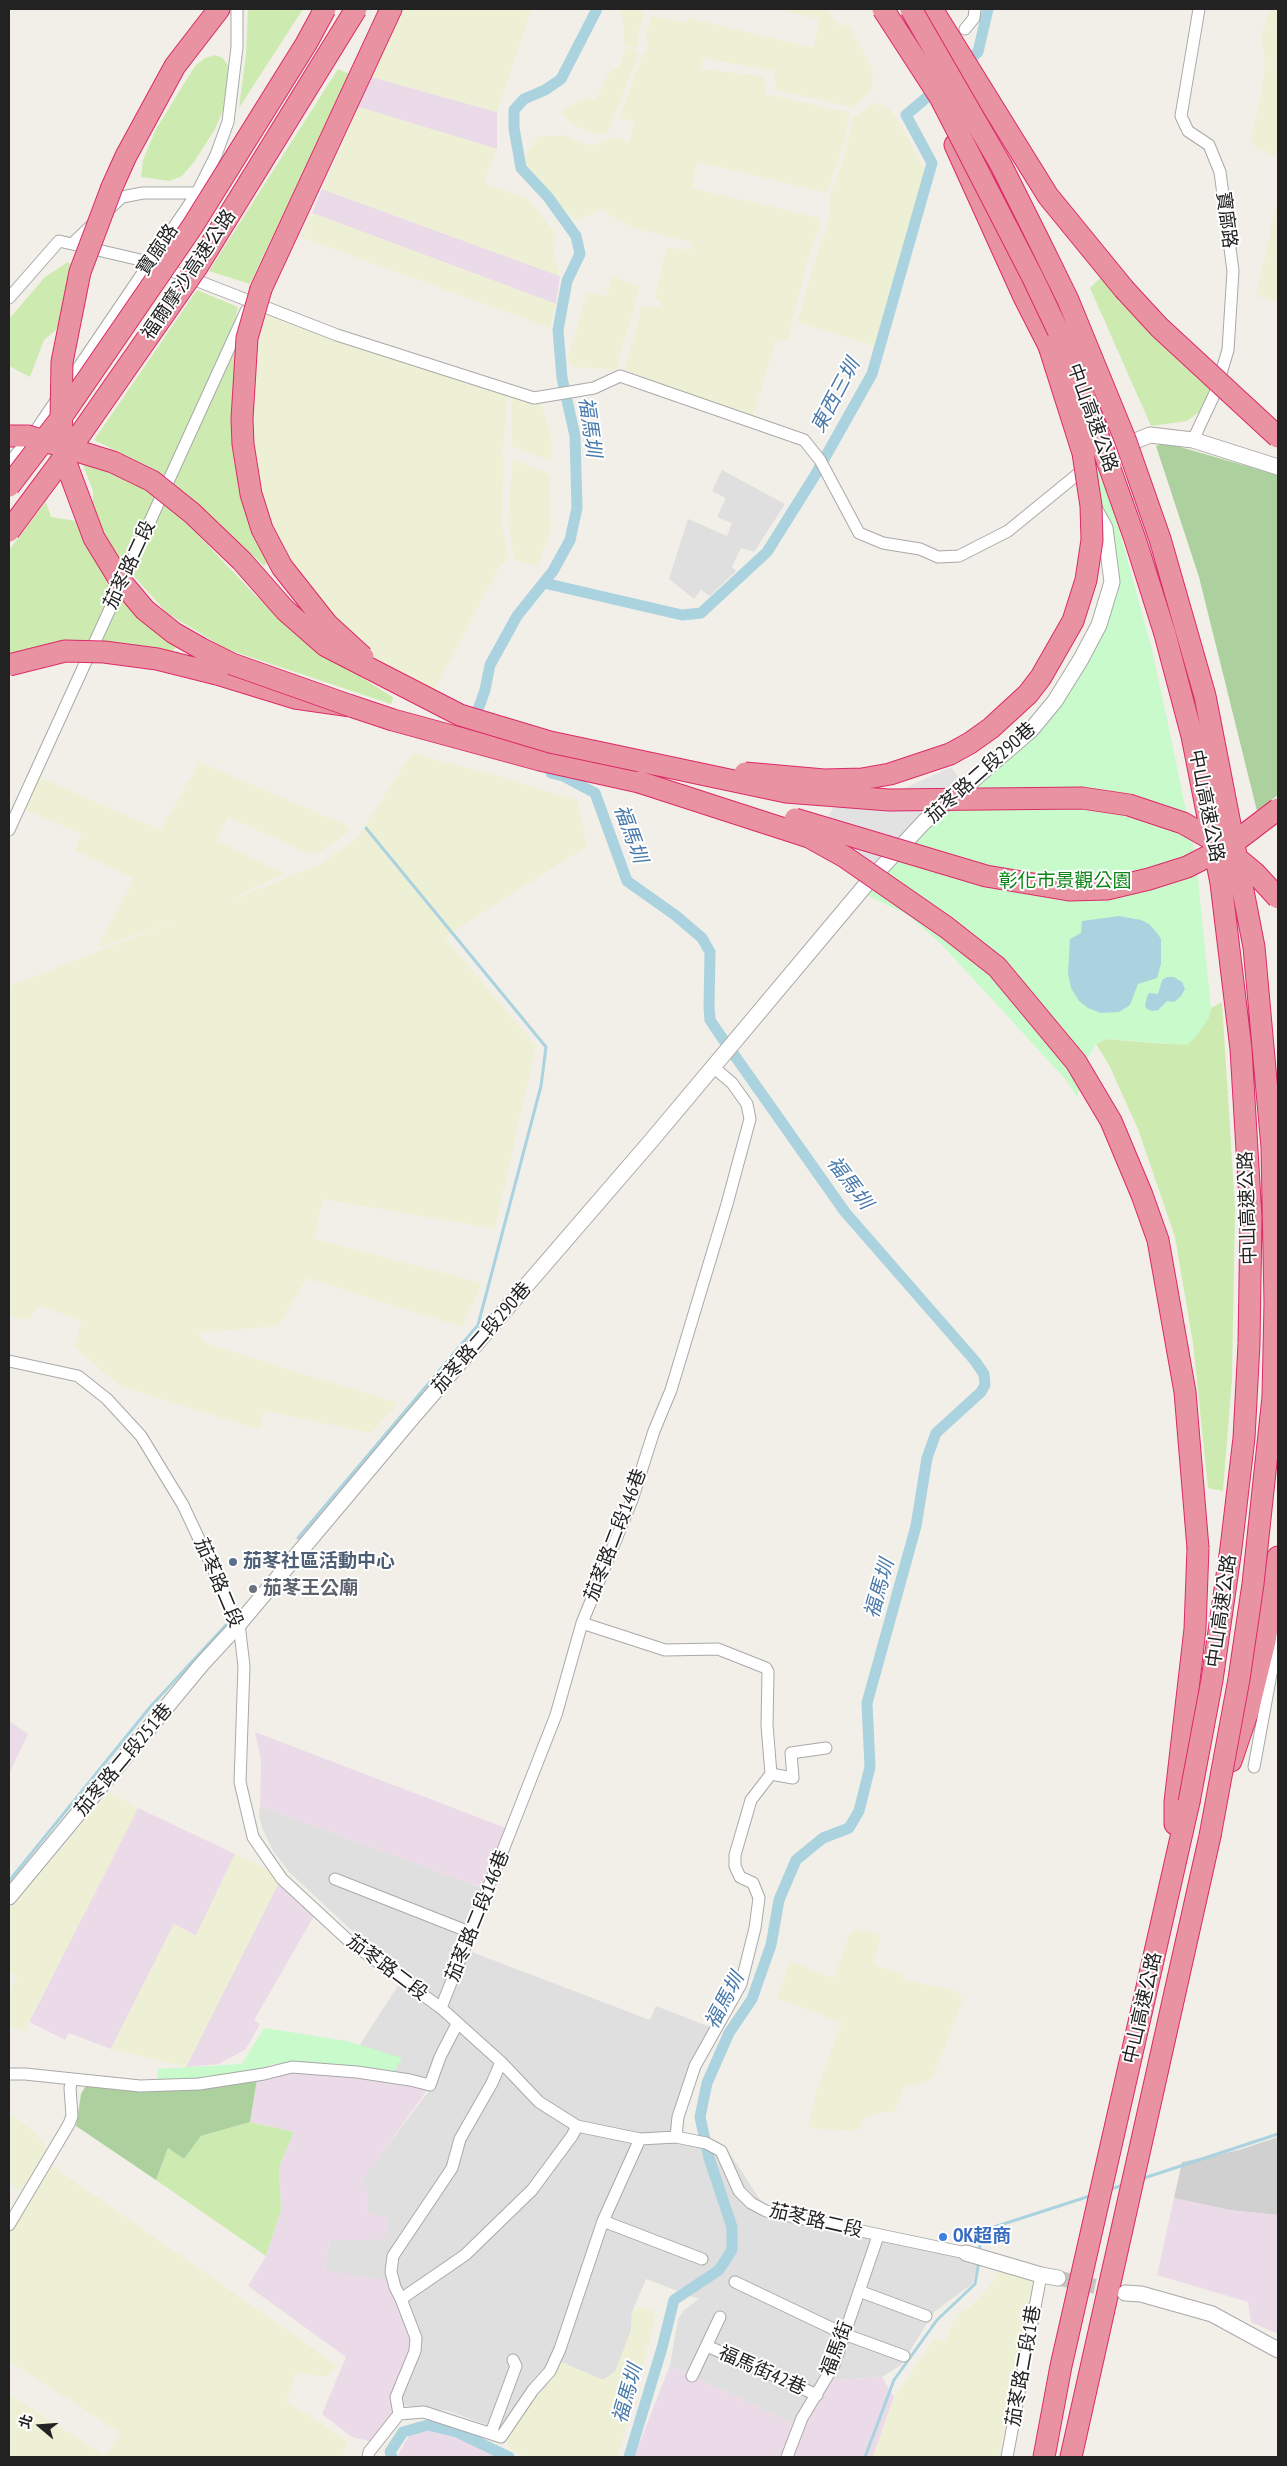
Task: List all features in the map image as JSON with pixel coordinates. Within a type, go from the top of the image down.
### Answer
[{"type":"highway","points":[[219,9],[175,66],[126,156],[80,272],[62,362],[61,418],[66,463],[94,538],[118,580],[145,610],[174,633],[217,656],[393,720],[531,758],[778,814],[986,876],[1069,890],[1108,888],[1149,879],[1187,867],[1232,844],[1278,809]]},
{"type":"highway","name":"福爾摩沙高速公路","points":[[9,486],[58,422],[192,228],[306,44],[325,9]]},
{"type":"highway","name":"福爾摩沙高速公路","points":[[9,531],[70,448],[197,267],[356,9]]},
{"type":"highway","points":[[385,677],[327,624],[282,567],[262,529],[251,494],[243,444],[242,419],[247,338],[260,289],[391,9]]},
{"type":"highway","name":"中山高速公路","points":[[883,9],[940,97],[1033,278],[1070,356],[1126,511],[1165,634],[1192,736],[1220,883],[1242,1059],[1251,1217],[1249,1344],[1244,1438],[1231,1548],[1212,1680],[1189,1802],[1061,2366],[1044,2457]]},
{"type":"highway","name":"中山高速公路","points":[[911,9],[1014,191],[1068,300],[1125,439],[1160,539],[1205,696],[1254,947],[1272,1148],[1275,1303],[1273,1397],[1253,1584],[1210,1836],[1071,2457]]},
{"type":"highway","points":[[932,9],[1048,196],[1072,227],[1159,327],[1278,437]]},
{"type":"highway","points":[[711,777],[753,772],[800,778],[862,779],[890,774],[950,754],[991,728],[1028,694],[1063,642],[1082,597],[1090,564],[1092,540],[1091,506],[1083,453],[1049,346],[959,155],[940,97]]},
{"type":"highway","points":[[9,436],[28,436],[76,449],[113,462],[152,480],[192,513],[242,561],[286,610],[326,646],[460,715],[550,742],[786,792],[889,800],[1082,798],[1129,805],[1183,823],[1220,844],[1255,873],[1278,898]]},
{"type":"highway","points":[[9,665],[65,651],[104,652],[157,659],[295,698],[352,706]]},
{"type":"highway","points":[[639,782],[809,837],[844,857],[946,927],[997,967],[1076,1062],[1111,1121],[1142,1195],[1158,1240],[1185,1392],[1198,1548],[1195,1629],[1175,1802],[1176,1862]]},
{"type":"highway","points":[[1218,1796],[1248,1712],[1265,1641],[1278,1557]]},
{"type":"street","name":"寶廍路","points":[[9,463],[34,433],[197,192],[216,155],[228,122],[237,47],[237,9]]},
{"type":"street","points":[[966,29],[974,18],[975,9]]},
{"type":"street","name":"寶廍路","points":[[1193,440],[1214,393],[1228,350],[1233,270],[1220,172],[1209,145],[1188,131],[1181,116],[1199,9]]},
{"type":"street","points":[[72,244],[122,197],[143,193],[197,192]]},
{"type":"street","points":[[10,296],[59,241],[149,262],[337,335],[534,398],[594,388],[620,376],[804,440],[820,460],[859,534],[938,556],[960,556],[1008,531],[1084,465],[1150,435],[1193,440],[1278,467]]},
{"type":"street","name":"茄苳路二段","points":[[9,830],[251,300]]},
{"type":"street","name":"茄苳路二段290巷","points":[[240,1624],[865,886],[924,822],[1031,730],[1055,702],[1082,659],[1099,625],[1112,582],[1105,528],[1089,499],[1084,465]]},
{"type":"street","points":[[990,718],[1027,687],[1050,652],[1074,603],[1087,565],[1089,499]]},
{"type":"street","name":"茄苳路二段146巷","points":[[441,2008],[556,1715],[582,1623],[632,1500],[654,1431],[671,1390],[727,1204],[750,1119],[747,1104],[732,1083],[712,1066]]},
{"type":"street","name":"茄苳路二段","points":[[9,1361],[78,1376],[107,1399],[141,1436],[183,1505],[240,1624],[244,1666],[240,1782],[253,1837],[282,1879],[349,1941],[441,2008],[501,2062],[539,2102],[577,2126],[640,2139],[679,2138],[706,2143],[722,2151],[739,2191],[751,2203],[766,2211],[975,2256],[1058,2278]]},
{"type":"street","points":[[582,1623],[665,1650],[718,1649],[766,1668],[768,1672],[767,1725],[772,1774],[751,1800],[735,1855],[735,1866],[740,1876],[754,1882],[759,1898],[755,1928],[741,1984],[695,2066],[678,2117],[679,2138]]},
{"type":"street","name":"茄苳路二段251巷","points":[[9,1897],[202,1664],[240,1624]]},
{"type":"street","points":[[1254,1767],[1278,1636]]},
{"type":"street","points":[[772,1774],[793,1778],[790,1753],[826,1748]]},
{"type":"street","points":[[335,1879],[472,1933]]},
{"type":"street","points":[[9,2074],[140,2086],[199,2084],[264,2074],[292,2066],[375,2075],[430,2085],[440,2057],[457,2024]]},
{"type":"street","points":[[369,2455],[399,2414],[396,2397],[416,2352],[416,2338],[395,2287],[391,2272],[394,2256],[452,2168],[460,2139],[492,2083],[501,2062]]},
{"type":"street","points":[[9,2225],[69,2124],[72,2116],[70,2088],[72,2080]]},
{"type":"street","points":[[401,2299],[465,2255],[532,2190],[577,2126]]},
{"type":"street","points":[[399,2414],[424,2412],[446,2421],[491,2432],[502,2437],[533,2390],[550,2371],[560,2349],[603,2221],[640,2139]]},
{"type":"street","points":[[603,2221],[702,2259]]},
{"type":"street","name":"福馬街","points":[[787,2457],[802,2418],[834,2365],[878,2236]]},
{"type":"street","name":"茄苳路二段1巷","points":[[1007,2457],[1041,2275]]},
{"type":"street","points":[[735,2282],[844,2334],[904,2356]]},
{"type":"street","points":[[858,2291],[926,2316]]},
{"type":"street","points":[[1125,2293],[1141,2294],[1212,2314],[1278,2350]]},
{"type":"street","points":[[692,2376],[720,2317]]},
{"type":"street","name":"福馬街42巷","points":[[707,2346],[817,2395]]},
{"type":"street","points":[[491,2432],[516,2366],[513,2360]]},
{"type":"shaded area","points":[[372,77],[497,112],[497,149],[358,107]]},
{"type":"shaded area","points":[[322,189],[560,276],[556,304],[312,213]]},
{"type":"shaded area","points":[[722,470],[785,504],[754,552],[741,548],[732,567],[736,571],[710,596],[701,590],[694,599],[669,579],[688,519],[727,536],[732,523],[717,517],[726,498],[712,491]]},
{"type":"shaded area","points":[[951,767],[962,782],[873,869],[814,839],[839,799],[903,789]]},
{"type":"shaded area","points":[[9,1721],[28,1734],[10,1772],[9,1771]]},
{"type":"shaded area","points":[[255,1732],[511,1830],[488,1890],[260,1806],[261,1760]]},
{"type":"shaded area","points":[[260,1806],[488,1890],[469,1951],[650,2020],[656,2006],[713,2028],[691,2081],[679,2133],[725,2146],[767,2210],[979,2260],[972,2284],[934,2312],[901,2365],[882,2377],[831,2380],[802,2428],[670,2365],[678,2319],[684,2310],[699,2299],[646,2279],[632,2312],[631,2331],[615,2372],[603,2380],[559,2361],[546,2388],[530,2400],[509,2433],[449,2411],[403,2405],[325,2270],[329,2241],[368,2213],[366,2186],[360,2182],[428,2092],[428,2089],[353,2070],[361,2043],[403,1978],[290,1873],[273,1851],[263,1830],[259,1816]]},
{"type":"shaded area","points":[[138,1808],[235,1854],[196,1936],[174,1924],[111,2049],[69,2033],[65,2040],[29,2022]]},
{"type":"shaded area","points":[[282,1876],[317,1911],[254,2020],[260,2024],[246,2049],[219,2064],[186,2067]]},
{"type":"shaded area","points":[[294,2064],[428,2089],[361,2182],[366,2186],[368,2213],[388,2219],[385,2239],[329,2241],[325,2270],[396,2282],[417,2350],[399,2389],[403,2405],[373,2442],[352,2437],[322,2414],[346,2357],[248,2286],[266,2256],[281,2210],[279,2167],[294,2132],[250,2122],[258,2073]]},
{"type":"shaded area","points":[[1278,2137],[1278,2215],[1230,2210],[1174,2198],[1182,2162],[1239,2150]]},
{"type":"shaded area","points":[[1174,2198],[1230,2210],[1278,2215],[1278,2334],[1251,2322],[1248,2302],[1157,2275]]},
{"type":"shaded area","points":[[670,2365],[802,2428],[831,2380],[882,2377],[894,2397],[873,2457],[634,2457]]},
{"type":"shaded area","points":[[417,2421],[484,2443],[509,2457],[397,2457]]},
{"type":"green space","points":[[248,9],[303,9],[239,108],[246,54]]},
{"type":"green space","points":[[403,9],[532,9],[497,112],[372,77]]},
{"type":"green space","points":[[619,9],[642,9],[641,12],[644,15],[637,47],[625,46],[623,43],[624,24]]},
{"type":"green space","points":[[776,9],[827,9],[837,25],[849,25],[873,70],[872,88],[855,108],[776,90],[774,71],[703,58],[702,69],[764,76],[766,94],[850,113],[844,143],[827,193],[697,162],[692,188],[820,218],[821,223],[808,257],[788,341],[776,340],[752,419],[625,370],[642,306],[660,307],[660,300],[655,298],[666,247],[691,250],[693,243],[636,229],[609,215],[603,209],[578,220],[571,217],[522,160],[538,136],[567,135],[578,142],[592,146],[613,137],[629,142],[634,122],[619,118],[642,56],[648,49],[646,33],[652,16],[686,23],[689,18],[814,48],[819,19]]},
{"type":"green space","points":[[1270,9],[1278,9],[1278,157],[1255,148],[1251,141],[1261,94],[1265,63],[1261,35]]},
{"type":"green space","points":[[633,48],[639,53],[609,131],[600,134],[591,133],[573,124],[560,112],[580,100],[596,99],[608,74],[620,65],[625,49]]},
{"type":"green space","points":[[215,55],[223,58],[228,66],[224,108],[215,129],[194,162],[182,176],[169,181],[141,177],[143,160],[156,129],[195,66],[205,58]]},
{"type":"green space","points":[[338,69],[350,74],[250,284],[209,271]]},
{"type":"green space","points":[[873,102],[889,108],[900,123],[930,179],[876,347],[797,322],[818,250],[828,225],[830,196],[844,157],[853,115],[858,116]]},
{"type":"green space","points":[[358,107],[497,149],[484,183],[527,198],[557,235],[552,247],[560,276],[322,189]]},
{"type":"green space","points":[[1278,195],[1278,302],[1256,296]]},
{"type":"green space","points":[[312,213],[556,304],[550,328],[300,237]]},
{"type":"green space","points":[[68,262],[76,267],[66,301],[56,330],[44,340],[30,377],[9,366],[9,319],[45,277]]},
{"type":"green space","points":[[611,276],[640,286],[616,370],[574,367],[567,360],[587,293],[607,296]]},
{"type":"green space","points":[[1101,277],[1211,387],[1207,399],[1199,412],[1187,421],[1151,426],[1090,288]]},
{"type":"green space","points":[[197,290],[238,307],[231,336],[240,340],[232,396],[232,430],[268,561],[264,566],[197,503],[152,468],[94,440]]},
{"type":"green space","points":[[266,314],[507,392],[504,443],[501,452],[504,454],[502,523],[509,559],[501,564],[434,690],[404,678],[366,654],[299,578],[278,539],[263,497],[252,435],[256,353]]},
{"type":"green space","points":[[512,394],[541,403],[551,434],[552,462],[512,446]]},
{"type":"green space","points":[[1166,443],[1278,475],[1278,795],[1257,811],[1199,577],[1156,446]]},
{"type":"green space","points":[[513,458],[550,475],[551,529],[538,566],[514,560],[508,519]]},
{"type":"green space","points":[[84,462],[140,484],[185,521],[255,595],[326,656],[393,697],[391,704],[226,649],[167,613],[122,563],[93,514],[93,491],[83,465]]},
{"type":"green space","name":"彰化市景觀公園","points":[[1094,463],[1102,466],[1152,650],[1167,719],[1196,859],[1211,1008],[1208,1019],[1196,1037],[1187,1045],[1106,1039],[1096,1044],[1087,1059],[1077,1097],[1066,1080],[942,945],[908,915],[860,892],[1045,720],[1110,587]]},
{"type":"green space","points":[[46,502],[51,517],[76,521],[106,576],[180,644],[171,652],[124,643],[77,642],[32,648],[9,655],[9,550]]},
{"type":"green space","points":[[412,753],[502,777],[577,800],[587,846],[445,938],[536,1046],[495,1229],[322,1199],[315,1239],[482,1283],[462,1327],[306,1278],[279,1326],[196,1333],[208,1344],[398,1403],[371,1433],[264,1411],[260,1430],[120,1386],[74,1347],[82,1321],[40,1306],[28,1320],[9,1316],[9,986],[178,920],[97,948],[134,878],[75,851],[82,834],[24,809],[39,777],[160,830],[200,762],[348,826],[350,831],[322,851],[310,854],[228,817],[216,840],[285,874],[252,888],[232,900],[320,864],[357,838]]},
{"type":"green space","points":[[1222,1002],[1235,1208],[1232,1379],[1223,1491],[1208,1488],[1193,1343],[1175,1237],[1138,1129],[1109,1065],[1096,1044],[1106,1039],[1166,1044],[1208,1019],[1211,1008]]},
{"type":"green space","points":[[109,1792],[138,1808],[24,2032],[9,2025],[9,1994],[17,1977],[9,1971],[9,1910]]},
{"type":"green space","points":[[235,1854],[282,1876],[186,2067],[111,2049],[174,1924],[196,1936]]},
{"type":"green space","points":[[856,1929],[877,1933],[880,1939],[874,1965],[903,1973],[904,1980],[955,1990],[963,1999],[933,2078],[921,2084],[905,2085],[895,2112],[875,2113],[864,2119],[857,2131],[808,2128],[817,2090],[841,2023],[777,1998],[790,1961],[834,1978],[849,1934]]},
{"type":"green space","points":[[264,2028],[347,2041],[402,2058],[393,2074],[271,2064],[263,2072],[200,2081],[157,2081],[158,2069],[242,2064]]},
{"type":"green space","points":[[258,2073],[250,2122],[201,2136],[184,2159],[168,2148],[156,2180],[76,2126],[81,2094],[87,2084],[149,2088]]},
{"type":"green space","points":[[9,2113],[36,2133],[49,2151],[25,2193],[9,2183]]},
{"type":"green space","points":[[250,2122],[294,2132],[279,2167],[281,2210],[266,2256],[156,2180],[168,2148],[184,2159],[201,2136]]},
{"type":"green space","points":[[50,2164],[338,2366],[326,2377],[296,2373],[287,2401],[348,2442],[342,2457],[9,2457],[9,2394],[105,2456],[120,2433],[9,2361],[9,2231]]},
{"type":"green space","points":[[996,2262],[1037,2277],[999,2457],[873,2457],[894,2397],[934,2339],[945,2342],[957,2313],[970,2307],[996,2279]]},
{"type":"green space","points":[[641,2307],[653,2311],[655,2318],[618,2457],[525,2457],[510,2449],[507,2443],[509,2433],[530,2400],[546,2388],[559,2361],[603,2380],[615,2372],[631,2331],[632,2312]]},
{"type":"water","points":[[1119,916],[1141,920],[1149,924],[1157,933],[1161,939],[1161,964],[1157,978],[1138,984],[1130,1005],[1119,1012],[1101,1013],[1088,1008],[1079,1001],[1071,988],[1068,973],[1070,939],[1081,933],[1082,921]]},
{"type":"water","points":[[1167,977],[1174,977],[1182,982],[1185,989],[1181,996],[1174,1002],[1167,1001],[1158,1010],[1152,1011],[1147,1009],[1145,1006],[1149,993],[1158,994],[1162,980]]},
{"type":"waterway","name":"福馬圳","points":[[477,746],[474,739],[475,718],[485,690],[490,665],[517,616],[553,571],[570,540],[577,508],[575,436],[562,378],[558,330],[567,281],[580,254],[576,236],[548,197],[521,168],[514,128],[514,110],[524,99],[545,90],[561,79],[597,9]]},
{"type":"waterway","name":"東西三圳","points":[[962,66],[978,52],[988,9]]},
{"type":"waterway","name":"東西三圳","points":[[544,583],[682,615],[701,613],[767,552],[814,477],[872,374],[932,163],[906,115],[939,87]]},
{"type":"waterway","name":"福馬圳","points":[[551,773],[563,776],[595,793],[627,881],[675,915],[702,938],[710,952],[710,1020],[845,1212],[975,1361],[984,1374],[985,1385],[981,1392],[936,1433],[927,1458],[916,1526],[867,1703],[870,1767],[859,1811],[849,1828],[823,1838],[796,1860],[779,1900],[771,1945],[752,1999],[729,2033],[707,2083],[700,2117],[709,2158],[732,2227],[732,2250],[719,2270],[674,2300],[662,2348],[629,2457]]},
{"type":"waterway","points":[[298,1538],[478,1325],[541,1086],[546,1047],[366,828]]},
{"type":"waterway","points":[[9,1881],[151,1706],[226,1625]]},
{"type":"waterway","points":[[1141,2179],[1278,2134]]},
{"type":"waterway","points":[[1108,2190],[1123,2185]]},
{"type":"waterway","points":[[979,2252],[981,2235],[988,2229],[1093,2195]]},
{"type":"waterway","points":[[865,2457],[894,2380],[937,2320],[975,2284],[979,2261]]},
{"type":"waterway","name":"福馬圳","points":[[392,2457],[390,2452],[403,2432],[428,2425],[457,2432],[509,2457]]},
{"type":"tunnel","points":[[1058,2278],[1116,2291]]},
{"type":"place","name":"茄苳社區活動中心","points":[[233,1562]]},
{"type":"place","name":"茄苳王公廟","points":[[253,1589]]},
{"type":"place","name":"OK超商","points":[[943,2237]]}]
